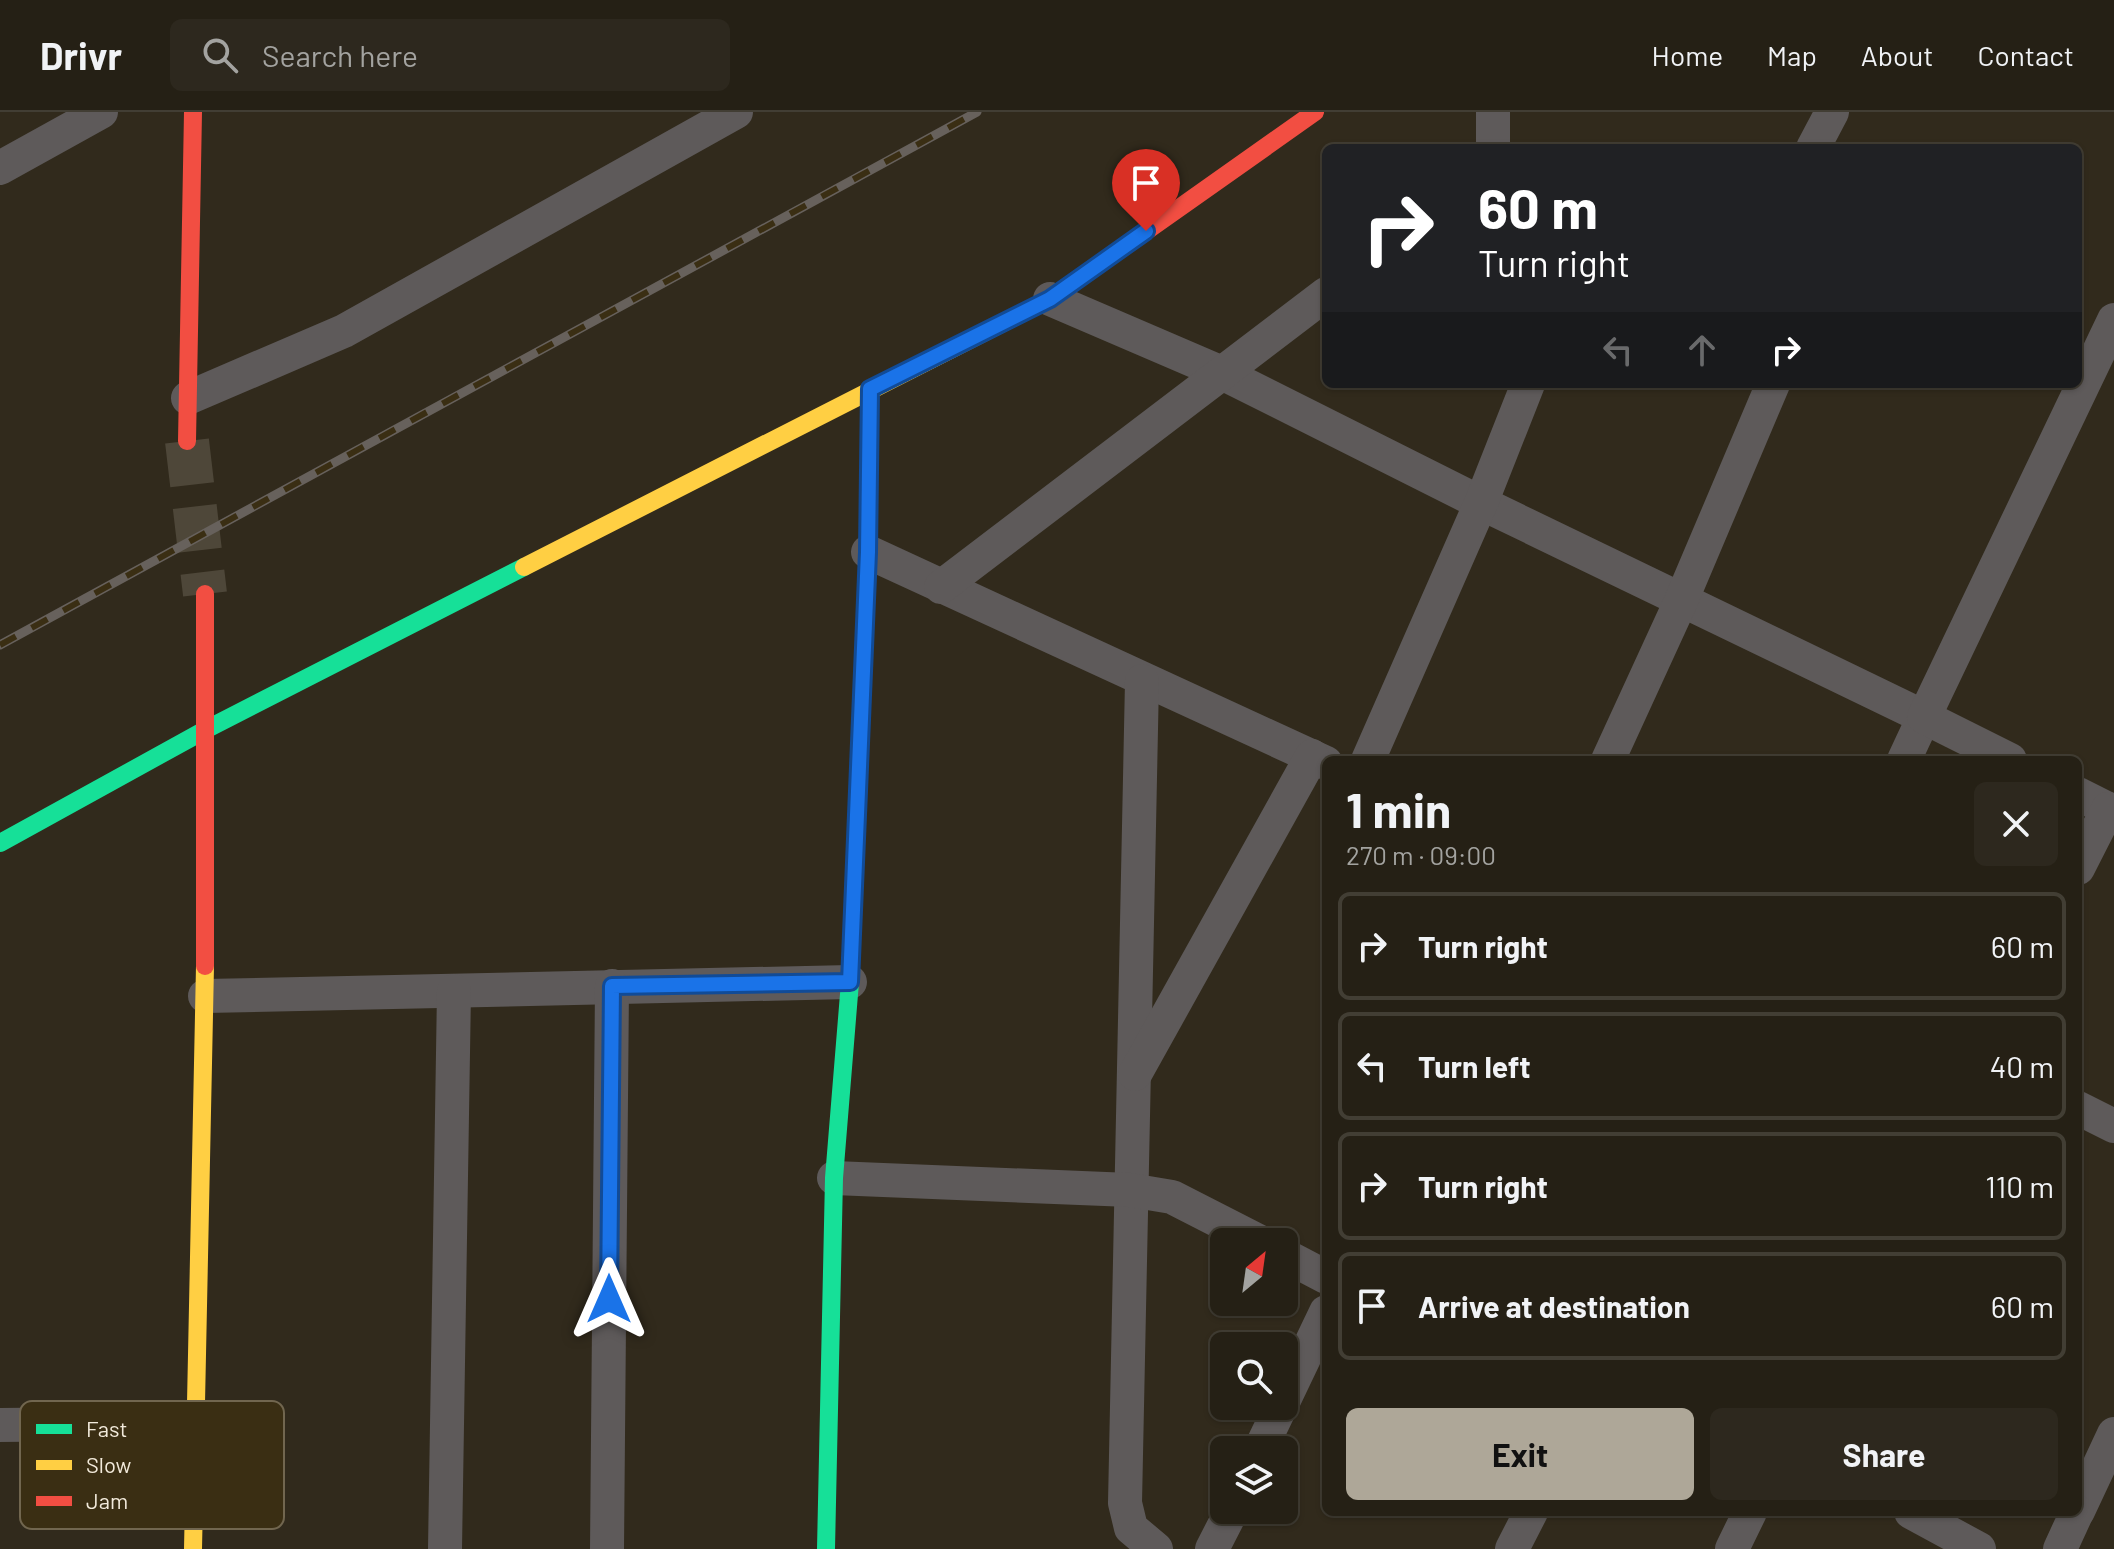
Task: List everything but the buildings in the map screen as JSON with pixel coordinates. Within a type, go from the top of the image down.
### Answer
[{"type":"street","points":[[0,168],[101,112]]},
{"type":"street","points":[[187,441],[193,112]]},
{"type":"street","points":[[0,843],[207,729],[1050,299],[1315,112]]},
{"type":"street","points":[[1493,112],[1493,144]]},
{"type":"street","points":[[1815,144],[1832,112]]},
{"type":"street","points":[[188,398],[344,331],[719,116]]},
{"type":"street","points":[[941,587],[1322,297]]},
{"type":"street","points":[[1050,299],[1220,372],[1481,503],[2002,756]]},
{"type":"street","points":[[2082,387],[2114,320]]},
{"type":"street","points":[[1370,756],[1481,503],[1526,388]]},
{"type":"street","points":[[1610,756],[1681,601],[1771,388]]},
{"type":"street","points":[[1906,756],[2081,388]]},
{"type":"street","points":[[826,1549],[834,1178],[850,982],[868,552],[870,389]]},
{"type":"street","points":[[868,552],[1319,760],[1132,1080]]},
{"type":"street","points":[[196,1401],[205,996],[205,594]]},
{"type":"street","points":[[1142,681],[1125,1503],[1131,1528],[1156,1549]]},
{"type":"street","points":[[2082,857],[2100,805]]},
{"type":"street","points":[[205,996],[850,982]]},
{"type":"street","points":[[607,1549],[612,986]]},
{"type":"street","points":[[445,1549],[454,991]]},
{"type":"street","points":[[2082,1110],[2114,1126]]},
{"type":"street","points":[[834,1178],[1130,1190],[1172,1197],[1233,1228]]},
{"type":"street","points":[[1298,1262],[1322,1275]]},
{"type":"street","points":[[1298,1371],[1322,1320]]},
{"type":"street","points":[[0,1425],[20,1425]]},
{"type":"street","points":[[2082,1502],[2114,1434]]},
{"type":"street","points":[[1512,1549],[1529,1516]]},
{"type":"street","points":[[1732,1549],[1748,1516]]},
{"type":"street","points":[[1918,1516],[1979,1549]]},
{"type":"street","points":[[2060,1549],[2076,1516]]},
{"type":"street","points":[[1212,1549],[1225,1524]]},
{"type":"street","points":[[193,1529],[193,1549]]},
{"type":"tunnel","points":[[187,441],[205,594]]},
{"type":"railway","points":[[0,645],[977,112]]},
{"type":"traffic: fast","points":[[0,843],[207,729],[524,567]]},
{"type":"traffic: fast","points":[[826,1549],[834,1178],[850,982],[858,790]]},
{"type":"traffic: slow","points":[[524,567],[1050,299],[1121,249]]},
{"type":"traffic: slow","points":[[858,790],[868,552],[870,389]]},
{"type":"traffic: slow","points":[[196,1401],[205,966]]},
{"type":"traffic: slow","points":[[193,1529],[193,1549]]},
{"type":"traffic: jam","points":[[187,441],[193,112]]},
{"type":"traffic: jam","points":[[1121,249],[1315,112]]},
{"type":"traffic: jam","points":[[205,594],[205,966]]},
{"type":"route","points":[[609,1299],[612,986],[850,982],[868,552],[870,389],[1050,299],[1146,231]]}]
